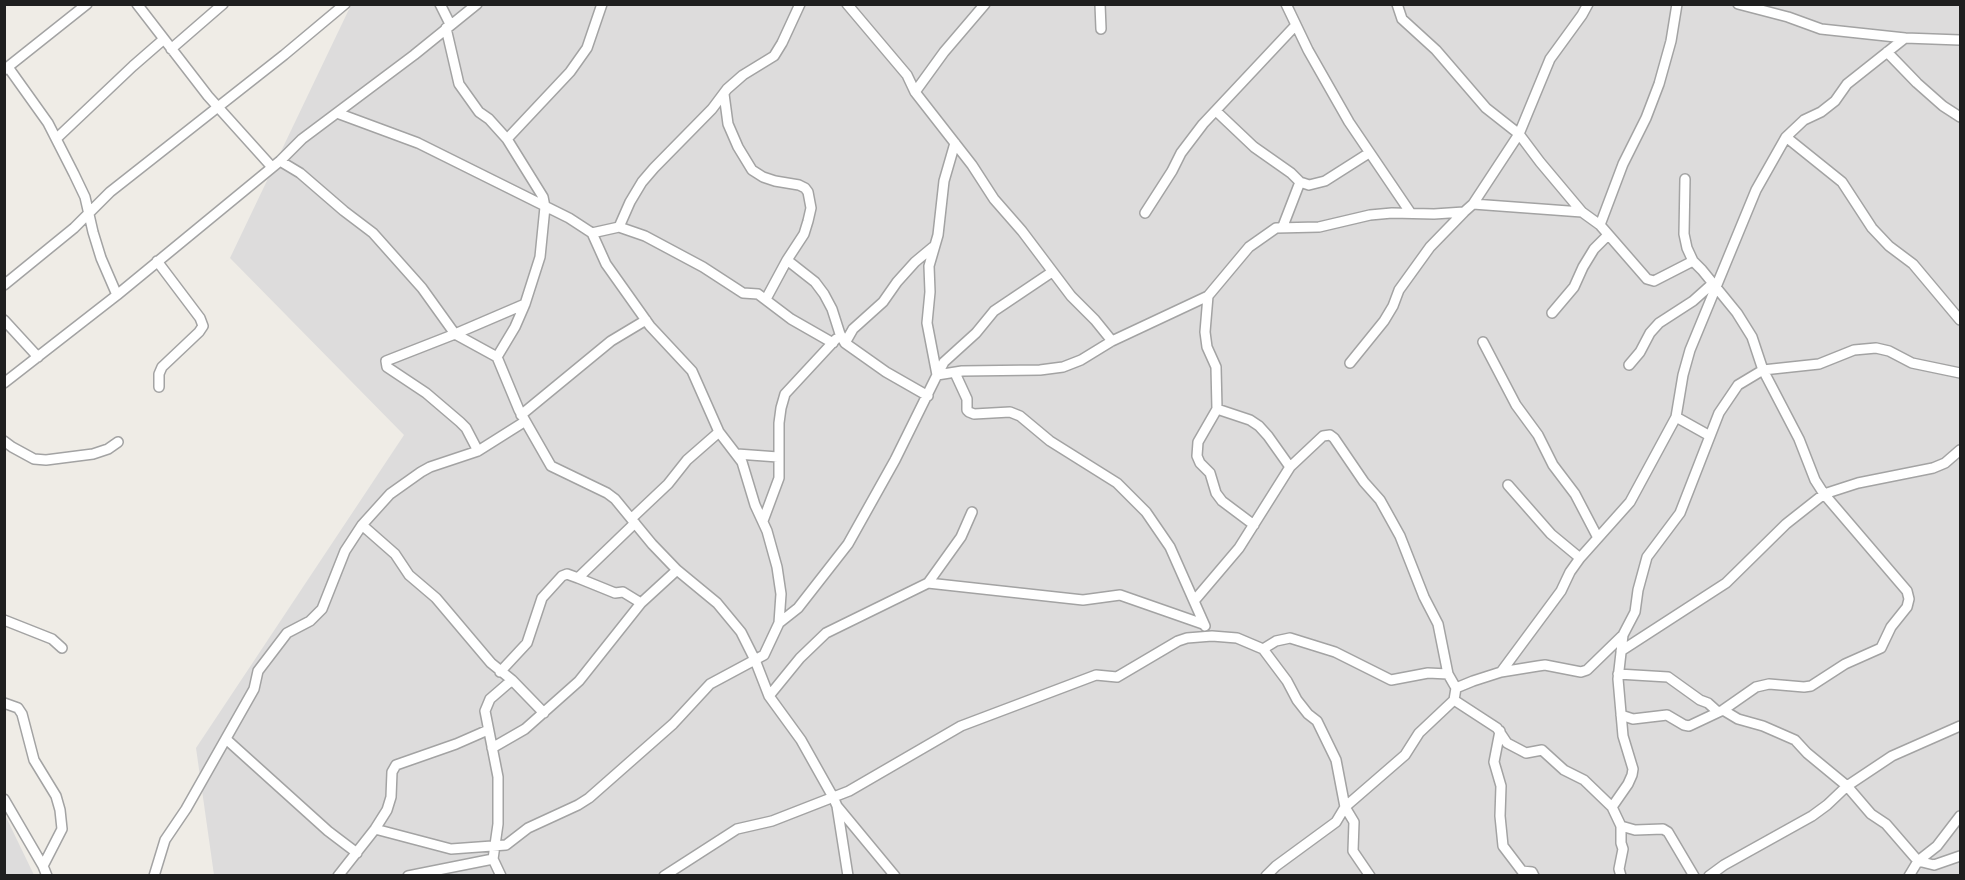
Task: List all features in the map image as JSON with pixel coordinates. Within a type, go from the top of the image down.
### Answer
[{"type":"street","points":[[87,4],[6,68],[57,138],[85,196],[101,258],[117,295]]},
{"type":"street","points":[[137,4],[208,96],[276,164],[300,173],[373,233],[422,288],[455,334],[497,357],[522,418],[551,466],[610,495],[677,570],[722,608],[741,632],[755,660],[768,696],[801,740],[835,802],[895,876]]},
{"type":"street","points":[[171,49],[223,4]]},
{"type":"street","points":[[4,285],[74,228],[110,192],[345,4]]},
{"type":"street","points":[[440,4],[448,26],[459,84],[480,112],[507,139],[543,196],[545,207],[540,257],[525,304],[515,327],[497,357]]},
{"type":"street","points":[[4,383],[117,295],[276,164],[302,139],[477,4]]},
{"type":"street","points":[[507,139],[570,72],[587,48],[602,4]]},
{"type":"street","points":[[619,227],[642,182],[743,75],[774,56],[800,4]]},
{"type":"street","points":[[847,4],[907,75],[915,93],[972,165],[994,199],[1022,231],[1071,296],[1112,341]]},
{"type":"street","points":[[915,93],[944,52],[985,4]]},
{"type":"street","points":[[1100,4],[1101,29]]},
{"type":"street","points":[[1286,4],[1295,26],[1349,122],[1410,212]]},
{"type":"street","points":[[1397,4],[1402,19],[1436,50],[1486,108],[1519,134],[1582,212],[1600,225],[1651,281],[1693,261]]},
{"type":"street","points":[[1350,363],[1384,321],[1394,306],[1399,290],[1430,247],[1473,204],[1519,134],[1550,59],[1588,4]]},
{"type":"street","points":[[1600,225],[1623,164],[1646,118],[1659,84],[1671,41],[1677,4]]},
{"type":"street","points":[[1738,4],[1788,17],[1821,29],[1905,38],[1960,40]]},
{"type":"street","points":[[1144,213],[1181,153],[1203,124],[1295,26]]},
{"type":"street","points":[[1500,672],[1561,591],[1580,558],[1630,502],[1676,417],[1690,350],[1714,286],[1740,232],[1756,190],[1786,137],[1804,120],[1821,112],[1835,101],[1847,84],[1905,38]]},
{"type":"street","points":[[57,138],[164,39]]},
{"type":"street","points":[[1887,52],[1917,83],[1943,106],[1960,117]]},
{"type":"street","points":[[724,94],[728,124],[752,170],[775,181],[800,185],[808,192],[811,208],[804,234],[766,299]]},
{"type":"street","points":[[1216,111],[1254,147],[1300,182],[1310,185],[1325,181],[1369,153]]},
{"type":"street","points":[[337,114],[418,143],[569,218],[592,233],[606,264],[646,320],[692,371],[719,432],[737,454],[744,467],[755,505],[763,521],[780,581],[781,605],[778,623],[766,651],[755,660],[710,684],[673,724],[589,798],[578,805],[528,828],[507,845],[451,849],[375,829]]},
{"type":"street","points":[[1786,137],[1842,182],[1872,228],[1889,246],[1913,264],[1960,320]]},
{"type":"street","points":[[937,375],[927,323],[930,292],[929,266],[938,235],[944,181],[955,143]]},
{"type":"street","points":[[1621,715],[1633,719],[1667,715],[1686,726],[1720,711],[1756,687],[1776,684],[1811,686],[1845,664],[1878,651],[1884,645],[1894,622],[1907,607],[1909,599],[1900,580],[1824,494],[1815,480],[1787,413],[1763,370],[1752,337],[1737,313],[1693,261],[1684,234],[1685,178]]},
{"type":"street","points":[[1283,226],[1300,182]]},
{"type":"street","points":[[1473,204],[1582,212]]},
{"type":"street","points":[[937,375],[1040,370],[1063,367],[1081,360],[1112,341],[1208,296],[1249,247],[1276,228],[1283,226],[1318,227],[1370,215],[1410,212],[1464,213]]},
{"type":"street","points":[[592,233],[619,227],[645,236],[703,267],[743,293],[758,294],[791,319],[833,343]]},
{"type":"street","points":[[1552,313],[1574,287],[1582,267],[1594,249],[1608,235]]},
{"type":"street","points":[[763,521],[779,478],[779,423],[785,394],[833,343],[853,329],[883,302],[915,262],[933,247]]},
{"type":"street","points":[[787,260],[815,282],[824,294],[842,338],[886,372],[928,396]]},
{"type":"street","points":[[157,261],[200,318],[203,326],[162,367],[158,380],[159,387]]},
{"type":"street","points":[[778,623],[798,608],[848,544],[895,460],[944,362],[976,333],[994,311],[1052,272]]},
{"type":"street","points":[[1629,365],[1659,323],[1714,286]]},
{"type":"street","points":[[1208,296],[1205,332],[1207,347],[1216,367],[1217,409],[1198,442],[1197,456],[1200,463],[1210,473],[1216,493],[1222,501],[1254,525]]},
{"type":"street","points":[[478,452],[466,428],[460,422],[426,393],[386,364],[386,361],[525,304]]},
{"type":"street","points":[[4,320],[38,357]]},
{"type":"street","points":[[154,876],[165,840],[186,809],[254,689],[258,671],[287,633],[310,621],[322,609],[342,557],[362,525],[390,494],[430,467],[478,452],[522,418],[611,341],[646,320]]},
{"type":"street","points":[[1483,342],[1516,405],[1538,435],[1553,465],[1575,494],[1598,538]]},
{"type":"street","points":[[1456,688],[1500,672],[1545,665],[1581,672],[1587,670],[1623,635],[1635,612],[1647,557],[1680,513],[1719,413],[1738,385],[1763,370],[1819,364],[1854,350],[1876,348],[1888,351],[1912,363],[1960,373]]},
{"type":"street","points":[[955,373],[967,399],[969,412],[974,414],[1010,412],[1020,416],[1050,441],[1117,483],[1146,512],[1170,547],[1203,624],[1212,636]]},
{"type":"street","points":[[1217,409],[1250,420],[1259,426],[1290,467]]},
{"type":"street","points":[[1676,417],[1710,436]]},
{"type":"street","points":[[578,578],[668,484],[687,460],[719,432]]},
{"type":"street","points":[[1194,601],[1239,548],[1290,467],[1323,436],[1330,435],[1380,500],[1400,536],[1424,597],[1438,624],[1448,674],[1456,688],[1454,700],[1419,733],[1405,755],[1345,807],[1336,822],[1275,866],[1266,876]]},
{"type":"street","points":[[4,441],[34,459],[46,460],[93,454],[108,449],[118,442]]},
{"type":"street","points":[[1621,651],[1726,583],[1786,524],[1824,494],[1858,483],[1932,468],[1945,463],[1960,450]]},
{"type":"street","points":[[737,454],[778,457]]},
{"type":"street","points":[[1509,485],[1551,534],[1580,558]]},
{"type":"street","points":[[768,696],[800,658],[826,633],[928,583],[962,537],[972,512]]},
{"type":"street","points":[[362,525],[395,554],[409,575],[436,598],[490,663],[512,680],[544,713]]},
{"type":"street","points":[[492,748],[520,733],[579,681],[641,603],[677,570]]},
{"type":"street","points":[[500,672],[527,643],[542,598],[562,576],[567,574],[615,593],[623,592],[641,603]]},
{"type":"street","points":[[928,583],[1083,600],[1120,595],[1203,624]]},
{"type":"street","points":[[4,620],[52,639],[62,648]]},
{"type":"street","points":[[1612,807],[1628,784],[1633,769],[1623,736],[1621,715],[1618,674],[1623,635]]},
{"type":"street","points":[[664,876],[737,828],[772,821],[835,802],[961,726],[1096,675],[1117,677],[1178,641],[1212,636],[1237,638],[1263,650],[1287,681],[1297,700],[1317,721],[1336,760],[1345,807],[1354,822],[1353,851],[1370,876]]},
{"type":"street","points":[[1263,650],[1276,641],[1290,638],[1335,652],[1386,679],[1396,680],[1428,673],[1448,674]]},
{"type":"street","points":[[1618,674],[1668,677],[1720,711],[1791,737],[1847,786],[1871,814],[1886,824],[1918,861],[1934,865],[1960,856]]},
{"type":"street","points":[[501,876],[493,859],[498,818],[498,777],[485,711],[488,703],[512,680]]},
{"type":"street","points":[[1454,700],[1500,731],[1507,743],[1526,753],[1542,750],[1564,770],[1584,780],[1612,807],[1621,826],[1623,849],[1619,869],[1621,876]]},
{"type":"street","points":[[4,703],[18,708],[22,714],[34,760],[56,796],[60,810],[61,833],[45,871]]},
{"type":"street","points":[[1709,876],[1724,865],[1812,816],[1847,786],[1892,756],[1960,726]]},
{"type":"street","points":[[338,876],[387,810],[391,797],[392,772],[396,765],[488,730]]},
{"type":"street","points":[[1500,731],[1494,762],[1501,786],[1500,816],[1503,846],[1522,871],[1532,872],[1534,876]]},
{"type":"street","points":[[226,739],[328,831],[357,853]]},
{"type":"street","points":[[4,799],[45,871]]},
{"type":"street","points":[[835,802],[848,876]]},
{"type":"street","points":[[1909,876],[1918,861],[1937,846],[1960,816]]},
{"type":"street","points":[[1621,826],[1635,830],[1663,829],[1668,832],[1694,876]]},
{"type":"street","points":[[408,876],[493,859]]},
{"type":"shaded area","points":[[351,5],[1960,5],[1960,875],[214,875],[196,748],[404,435],[230,258]]},
{"type":"shaded area","points":[[5,815],[34,875],[5,875]]}]
